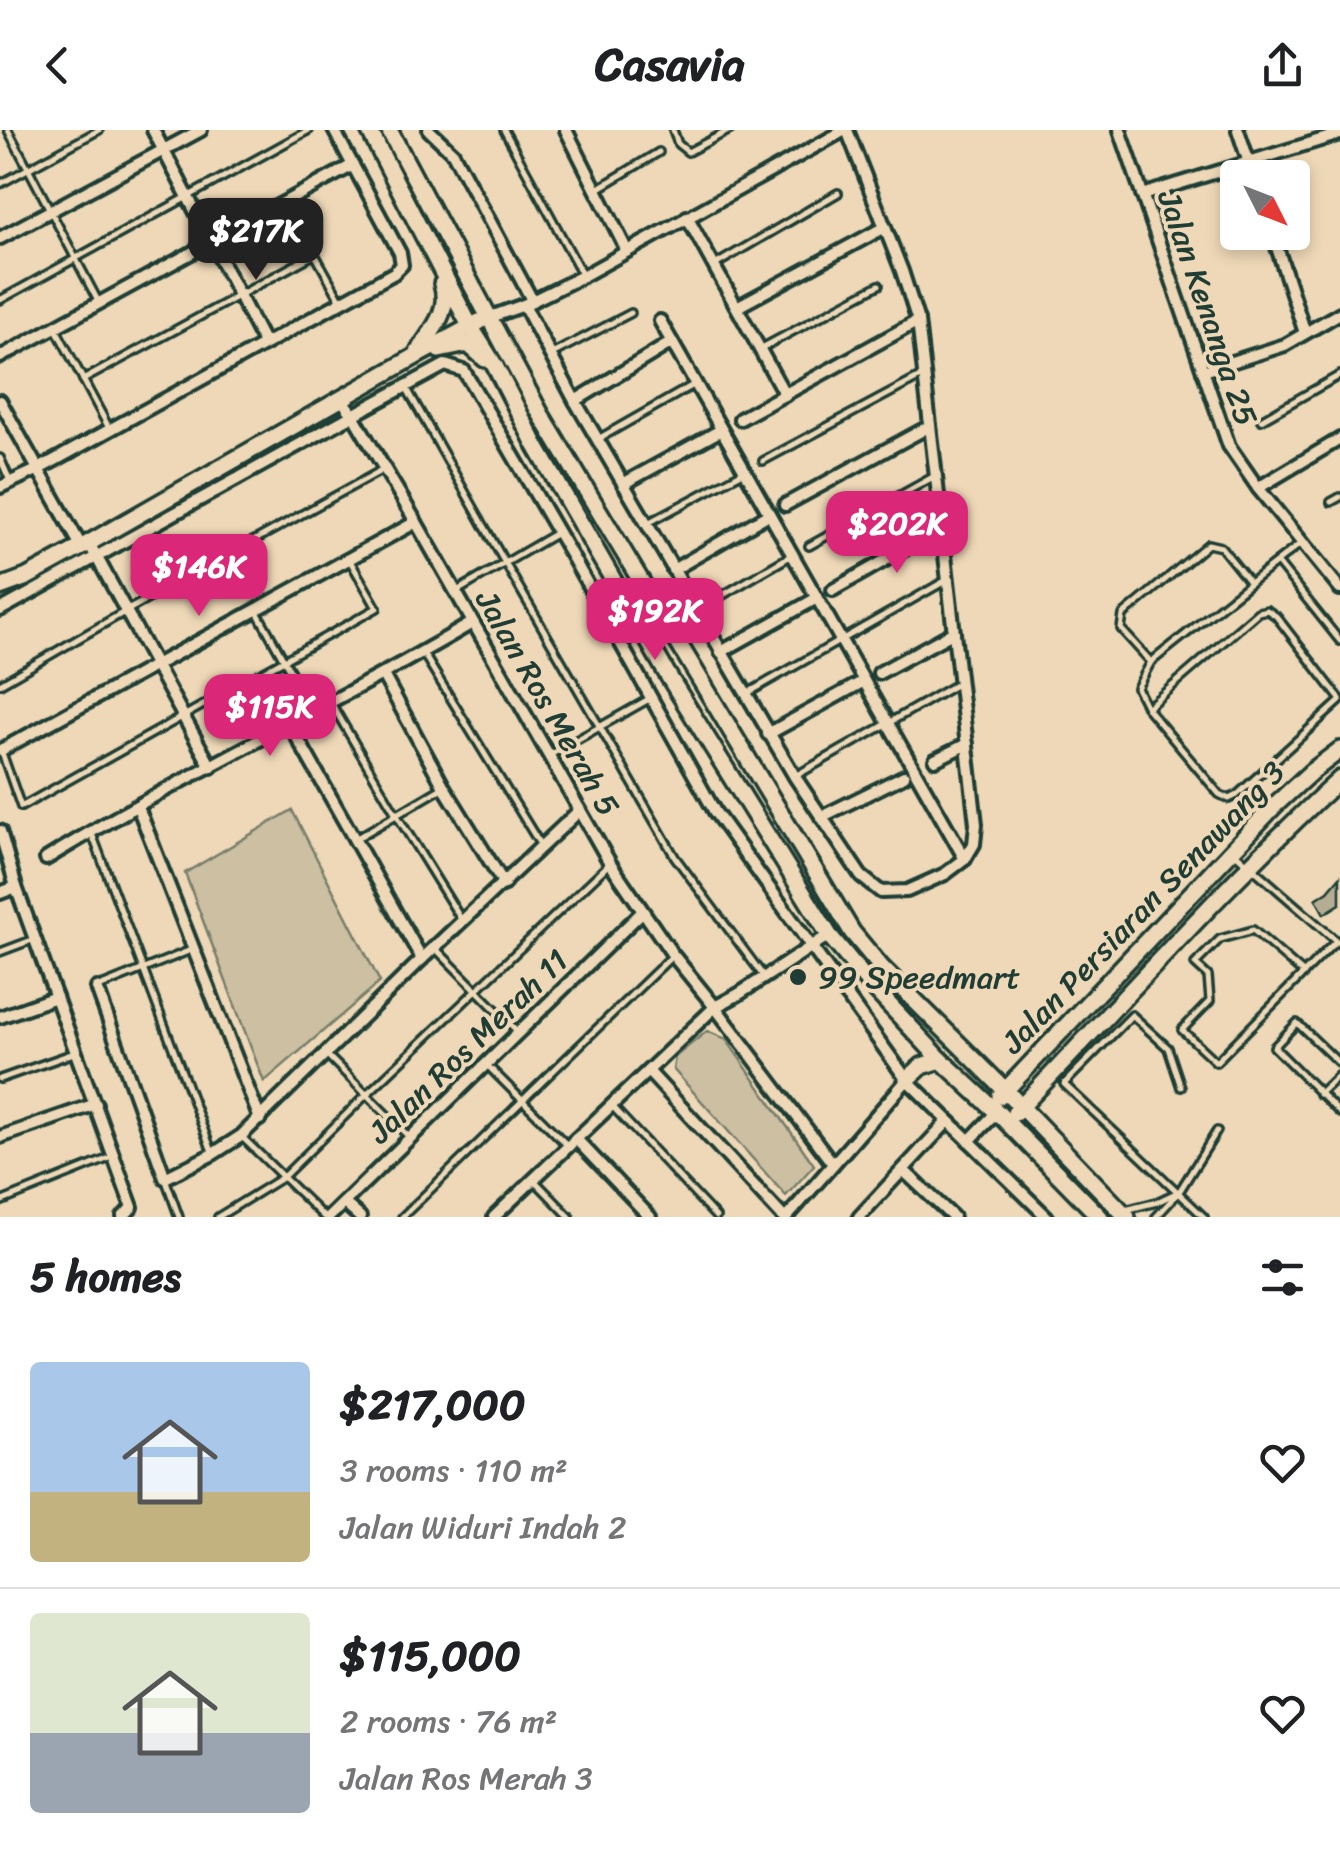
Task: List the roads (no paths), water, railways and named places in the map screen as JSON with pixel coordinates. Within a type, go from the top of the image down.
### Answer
[{"type":"street","points":[[154,130],[264,343]]},
{"type":"street","points":[[0,238],[201,130]]},
{"type":"street","points":[[6,485],[394,273],[402,265],[400,253],[334,130]]},
{"type":"street","points":[[369,130],[536,446],[669,677],[829,935],[941,1060],[998,1113],[1094,1215]]},
{"type":"street","points":[[389,130],[540,413],[852,932],[880,966],[1123,1214]]},
{"type":"street","points":[[0,587],[27,577],[470,326],[528,302],[583,276],[846,130],[918,322],[976,824],[974,844],[964,859],[945,874],[906,891],[881,892],[861,876],[768,734],[597,440],[550,356],[528,302],[453,153],[442,135],[429,130]]},
{"type":"street","points":[[566,130],[627,251]]},
{"type":"street","name":"Jalan Kenanga 25","points":[[1120,130],[1229,446],[1258,488],[1340,588]]},
{"type":"street","points":[[1238,130],[1248,160]]},
{"type":"street","points":[[1251,160],[1340,134]]},
{"type":"street","points":[[0,357],[353,165]]},
{"type":"street","points":[[1142,194],[1220,170]]},
{"type":"street","points":[[687,217],[785,394]]},
{"type":"street","points":[[737,307],[885,227]]},
{"type":"street","points":[[416,356],[444,312],[446,296],[431,250]]},
{"type":"street","points":[[1278,250],[1305,333]]},
{"type":"street","points":[[1203,372],[1284,345],[1340,313]]},
{"type":"street","points":[[660,321],[964,859]]},
{"type":"street","points":[[740,419],[918,322]]},
{"type":"street","points":[[575,400],[672,342]]},
{"type":"street","points":[[416,356],[468,344],[495,366]]},
{"type":"street","points":[[0,610],[445,365],[464,371],[714,812],[907,1080],[1047,1217]]},
{"type":"street","name":"Jalan Ros Merah 5","points":[[342,400],[610,863],[674,956],[716,1006],[832,1164]]},
{"type":"street","points":[[1,406],[36,470],[97,558],[211,767]]},
{"type":"street","points":[[785,505],[930,426]]},
{"type":"street","points":[[623,484],[721,430]]},
{"type":"street","points":[[1258,488],[1340,440]]},
{"type":"street","points":[[674,570],[769,514]]},
{"type":"street","points":[[1,750],[416,522]]},
{"type":"street","points":[[833,590],[942,528]]},
{"type":"street","points":[[1327,572],[1340,564]]},
{"type":"street","points":[[721,652],[817,598]]},
{"type":"street","points":[[46,860],[472,623]]},
{"type":"street","points":[[879,673],[954,632]]},
{"type":"street","points":[[383,675],[444,787],[504,884]]},
{"type":"street","points":[[768,734],[864,681]]},
{"type":"street","points":[[290,725],[422,960]]},
{"type":"street","points":[[935,760],[966,744]]},
{"type":"street","name":"Jalan Persiaran Senawang 3","points":[[998,1113],[1005,1090],[1232,850],[1340,750]]},
{"type":"street","points":[[820,818],[904,776]]},
{"type":"street","name":"Jalan Persiaran Senawang 3","points":[[998,1113],[1022,1107],[1286,828],[1340,779]]},
{"type":"street","points":[[138,807],[260,1119]]},
{"type":"street","points":[[97,988],[166,1178],[241,1136],[580,810]]},
{"type":"street","points":[[0,831],[16,887],[132,1206],[123,1217]]},
{"type":"street","points":[[0,893],[16,887]]},
{"type":"street","name":"Jalan Ros Merah 11","points":[[326,1217],[642,912]]},
{"type":"street","points":[[502,1214],[533,1178],[716,1006],[829,935]]},
{"type":"street","points":[[0,1016],[56,997]]},
{"type":"street","points":[[648,1071],[785,1217],[907,1080],[922,1066],[941,1060]]},
{"type":"street","points":[[0,1137],[96,1104]]},
{"type":"street","points":[[968,1141],[998,1113]]},
{"type":"street","points":[[860,1217],[948,1121]]},
{"type":"street","points":[[572,1143],[650,1217]]},
{"type":"street","points":[[903,1170],[953,1217]]},
{"type":"street","points":[[344,1203],[360,1217]]},
{"type":"lane","points":[[8,130],[99,303]]},
{"type":"lane","points":[[0,184],[99,130]]},
{"type":"lane","points":[[0,300],[309,130]]},
{"type":"lane","points":[[504,130],[583,276]]},
{"type":"lane","points":[[674,130],[678,144],[688,152],[730,130]]},
{"type":"lane","points":[[596,190],[659,152]]},
{"type":"lane","points":[[714,266],[838,193]]},
{"type":"lane","points":[[286,202],[341,301]]},
{"type":"lane","points":[[83,380],[315,254]]},
{"type":"lane","points":[[760,349],[879,284]]},
{"type":"lane","points":[[550,356],[632,313]]},
{"type":"lane","points":[[55,327],[109,428]]},
{"type":"lane","points":[[763,461],[924,374]]},
{"type":"lane","points":[[1261,420],[1340,374]]},
{"type":"lane","points":[[597,440],[695,384]]},
{"type":"lane","points":[[406,386],[675,857],[764,977]]},
{"type":"lane","points":[[0,458],[6,485]]},
{"type":"lane","points":[[0,684],[384,469]]},
{"type":"lane","points":[[646,524],[745,471]]},
{"type":"lane","points":[[809,546],[936,475]]},
{"type":"lane","points":[[1330,502],[1340,497]]},
{"type":"lane","points":[[455,592],[558,532]]},
{"type":"lane","points":[[1147,708],[1258,612],[1268,610],[1340,700],[1228,799],[1219,794],[1147,708],[1137,688],[1151,662],[1302,542]]},
{"type":"lane","points":[[1151,662],[1121,629],[1123,616],[1208,544],[1221,547],[1250,584]]},
{"type":"lane","points":[[697,611],[792,555]]},
{"type":"lane","points":[[1,750],[21,807],[377,608],[349,559]]},
{"type":"lane","points":[[1277,562],[1340,641]]},
{"type":"lane","points":[[745,694],[948,580]]},
{"type":"lane","points":[[256,610],[314,712]]},
{"type":"lane","points":[[423,653],[542,848]]},
{"type":"lane","points":[[795,777],[960,682]]},
{"type":"lane","points":[[550,754],[652,698]]},
{"type":"lane","points":[[332,702],[463,922]]},
{"type":"lane","points":[[355,840],[444,787]]},
{"type":"lane","points":[[91,832],[214,1154]]},
{"type":"lane","points":[[1232,850],[1338,942],[1216,1062],[1182,1030],[1210,1001],[1208,976],[1196,964],[1220,940],[1253,930],[1304,974]]},
{"type":"lane","points":[[218,1217],[283,1177],[610,863]]},
{"type":"lane","points":[[0,952],[35,939]]},
{"type":"lane","points":[[434,948],[518,1031]]},
{"type":"lane","points":[[97,988],[193,949]]},
{"type":"lane","points":[[402,1217],[674,956]]},
{"type":"lane","points":[[1181,1087],[1168,1048],[1132,1015],[1064,1084],[1204,1217]]},
{"type":"lane","points":[[1340,1064],[1298,1023],[1274,1047],[1340,1113]]},
{"type":"lane","points":[[0,1079],[76,1052]]},
{"type":"lane","points":[[326,1054],[409,1137]]},
{"type":"lane","points":[[485,1063],[572,1143]]},
{"type":"lane","points":[[1319,1094],[1340,1074]]},
{"type":"lane","points":[[612,1105],[716,1217]]},
{"type":"lane","points":[[1156,1217],[1178,1192],[1217,1131]]},
{"type":"lane","points":[[241,1136],[326,1217]]},
{"type":"lane","points":[[0,1202],[115,1156]]},
{"type":"lane","points":[[166,1178],[178,1217]]},
{"type":"lane","points":[[533,1178],[570,1217]]},
{"type":"lane","points":[[1123,1214],[1178,1192]]},
{"type":"place","name":"99 Speedmart","points":[[798,977]]}]
